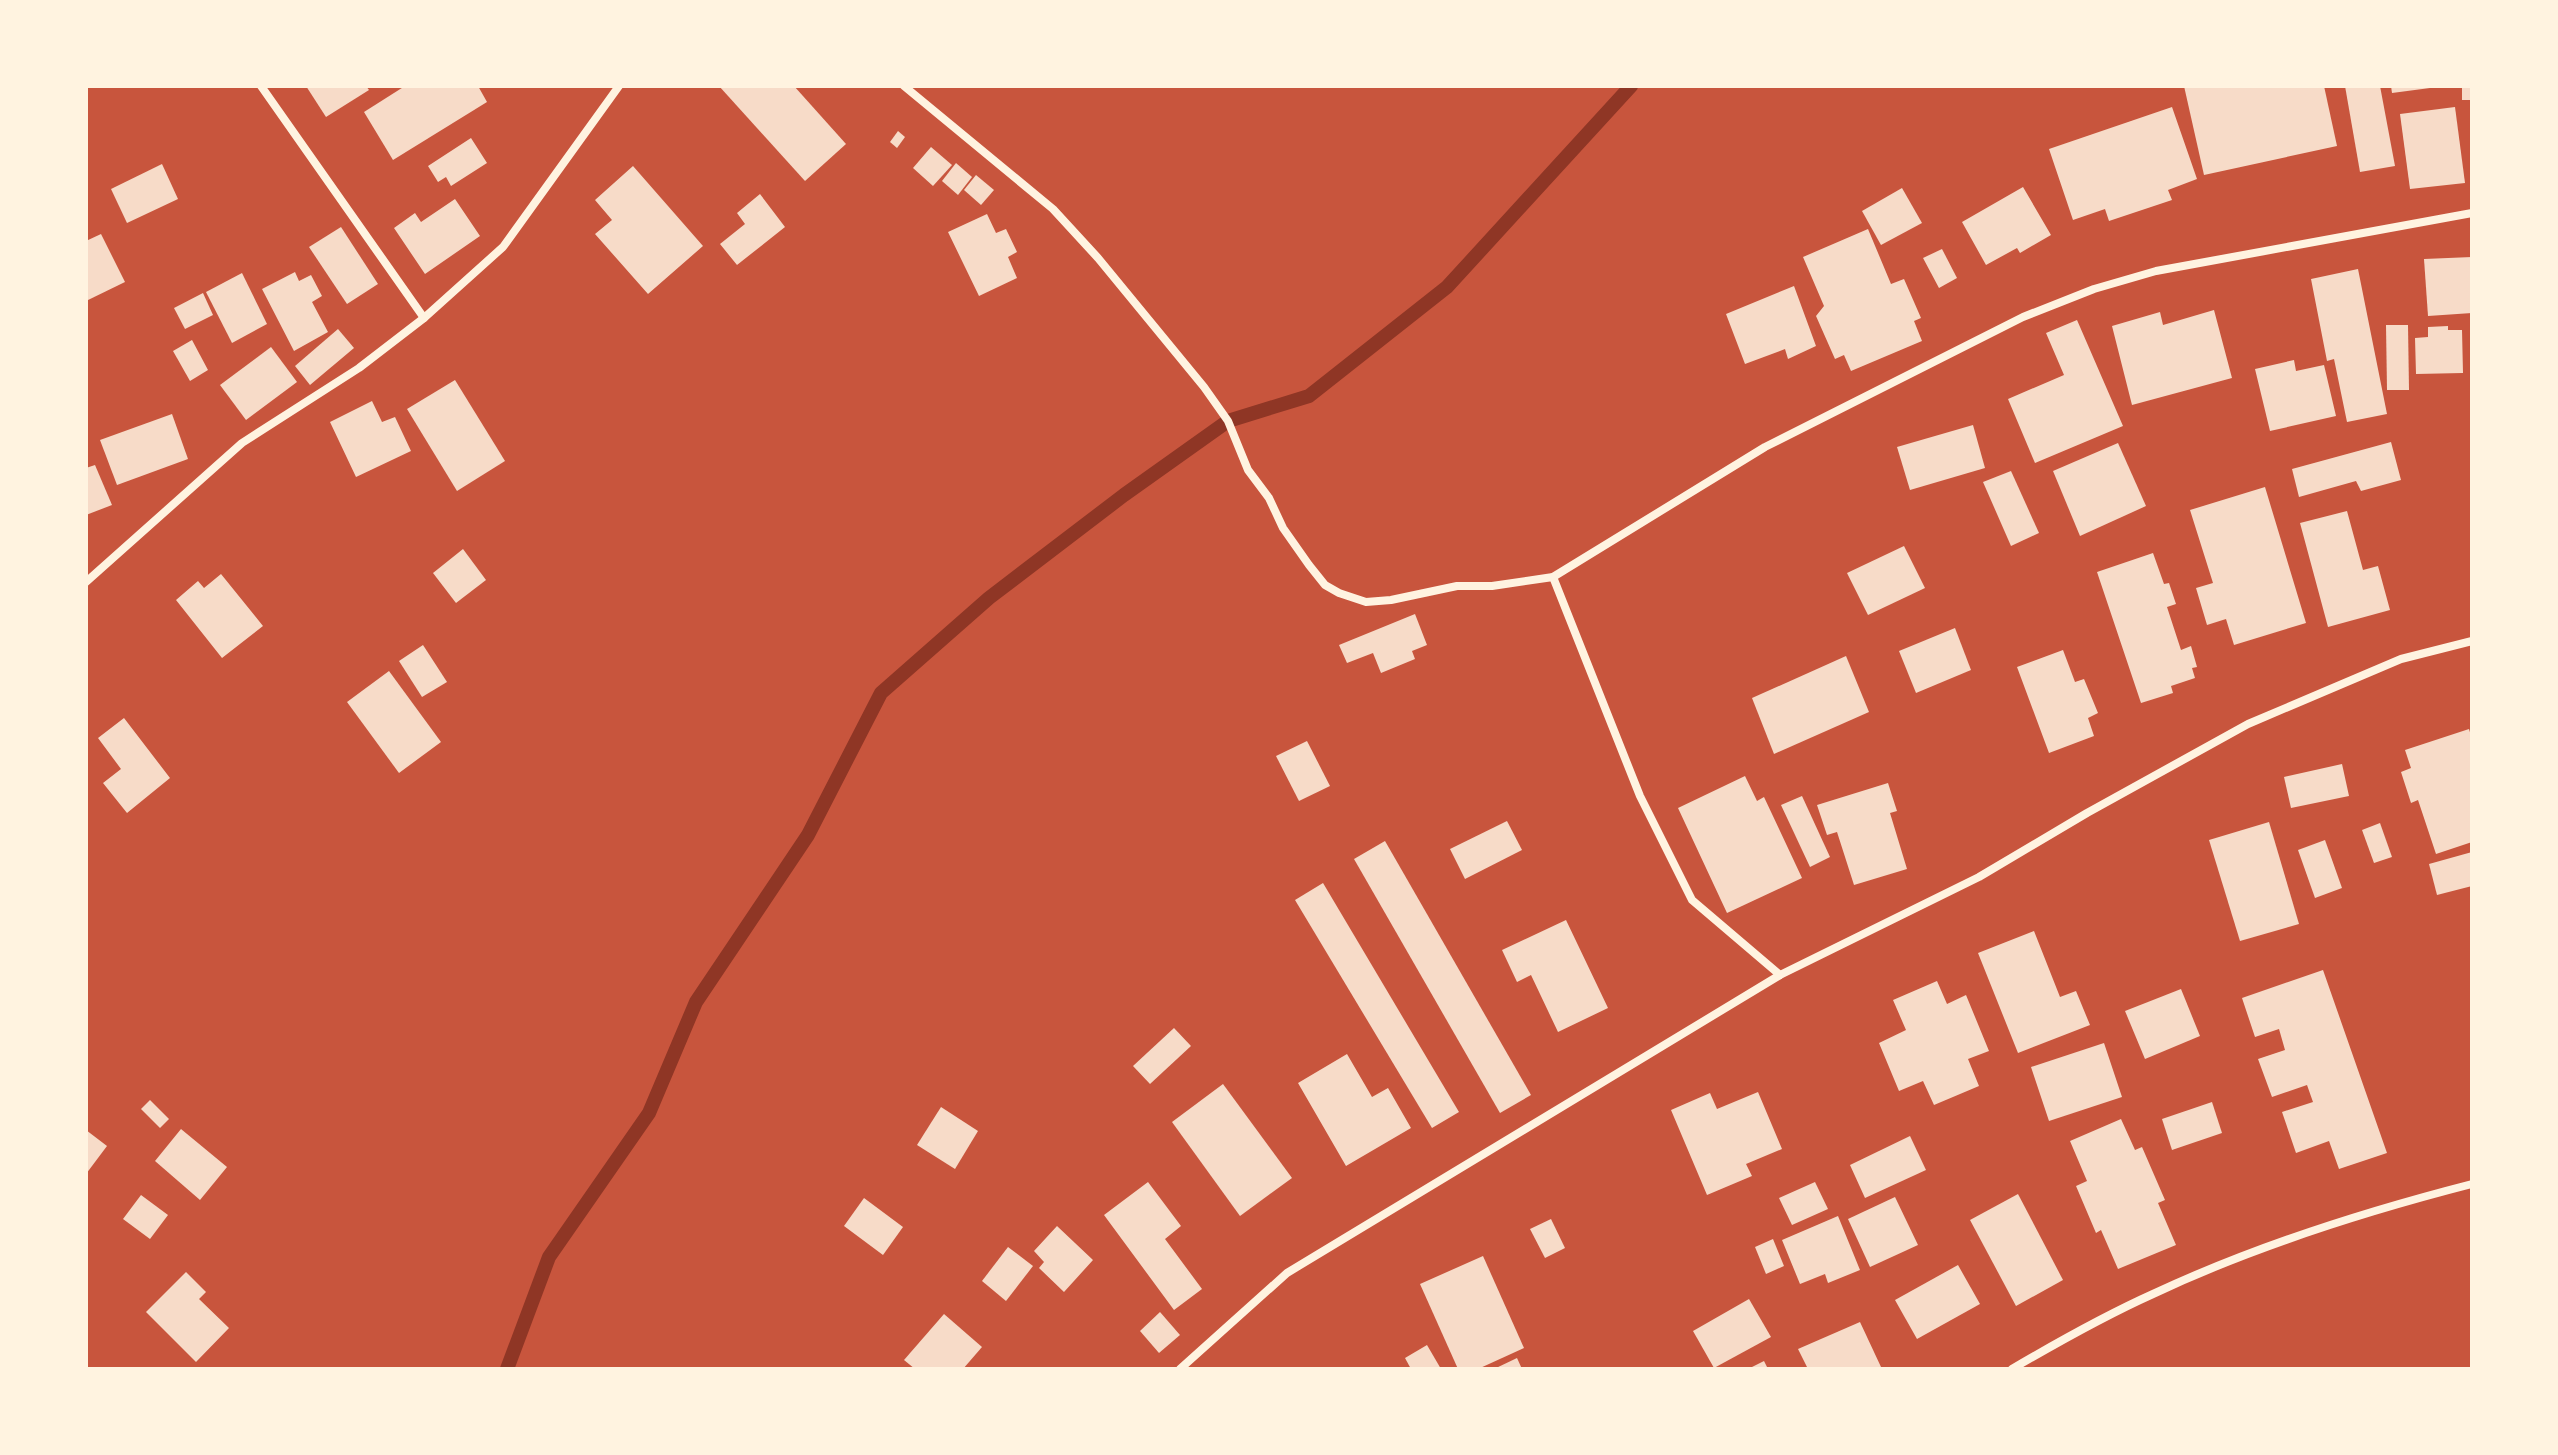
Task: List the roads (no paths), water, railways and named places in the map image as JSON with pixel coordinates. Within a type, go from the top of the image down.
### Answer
[{"type":"street","points":[[261,86],[424,318]]},
{"type":"street","points":[[86,582],[242,443],[359,368],[424,318],[503,247],[619,86]]},
{"type":"street","points":[[904,86],[1053,209],[1098,258],[1228,421],[1248,470],[1269,498],[1283,528],[1325,585],[1366,602],[1457,586],[1492,586],[1553,577],[1765,447],[2023,317],[2079,294],[2156,271],[2472,213]]},
{"type":"street","points":[[1553,577],[1640,796],[1692,900],[1780,975]]},
{"type":"street","points":[[1180,1369],[1287,1273],[1780,975],[1979,877],[2248,724],[2401,659],[2472,641]]},
{"type":"street","points":[[2012,1369],[2143,1298],[2254,1252],[2372,1210],[2472,1184]]},
{"type":"waterway","points":[[507,1369],[549,1257],[649,1113],[696,1002],[808,835],[881,693],[989,598],[1124,495],[1228,421],[1309,396],[1447,287],[1631,86]]}]
